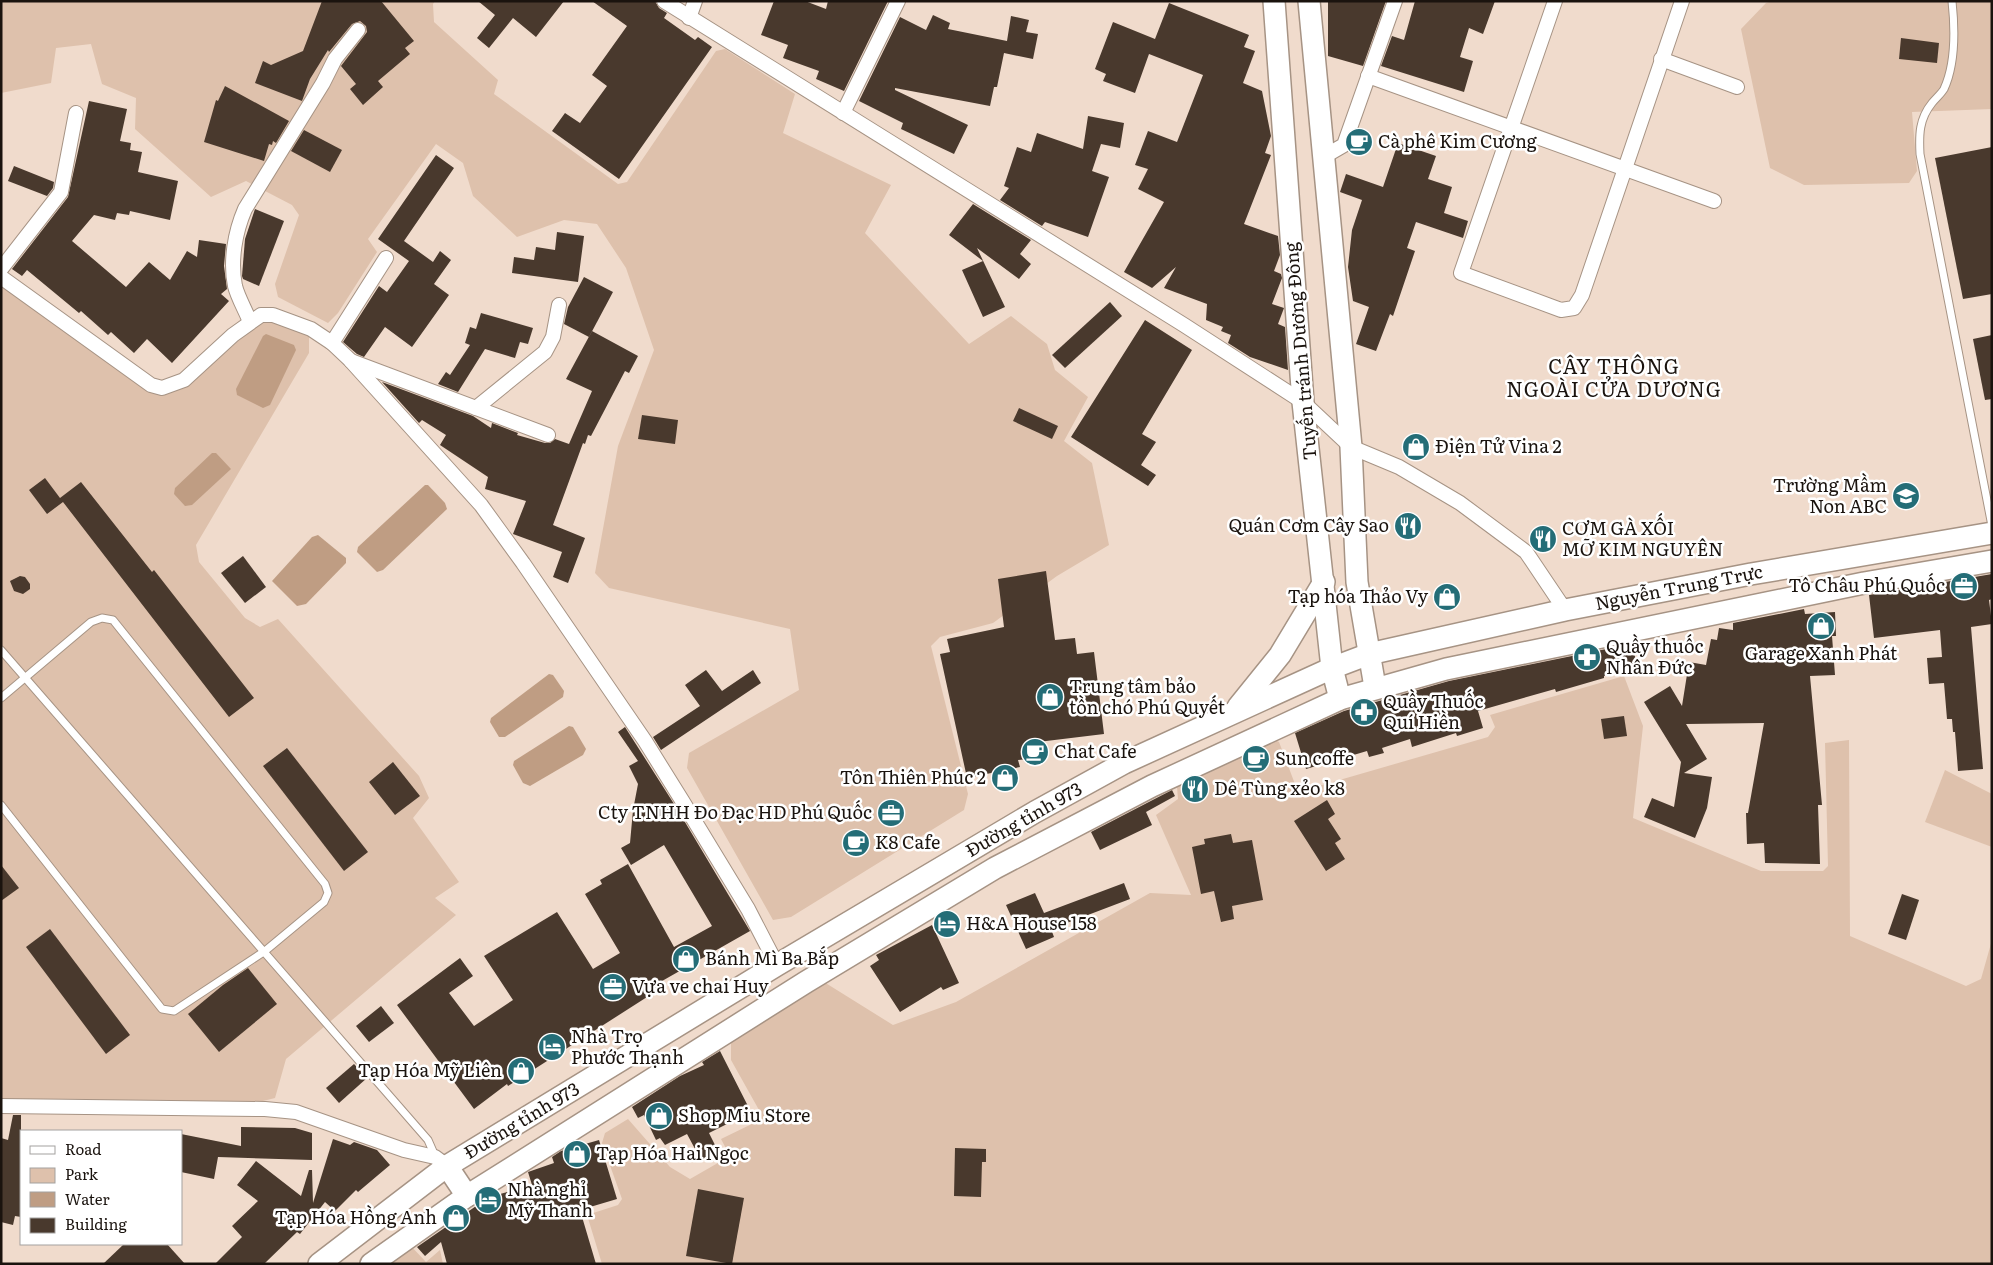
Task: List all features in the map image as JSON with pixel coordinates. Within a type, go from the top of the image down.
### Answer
[{"type":"main road","name":"Tuyến tránh Dương Đông","points":[[1274,1],[1304,402],[1332,668],[1340,699]]},
{"type":"main road","points":[[1309,1],[1351,447],[1357,582],[1375,687]]},
{"type":"main road","name":"Nguyễn Trung Trực","points":[[1368,654],[1565,610],[1751,574],[1992,533]]},
{"type":"main road","name":"Nguyễn Trung Trực","points":[[1375,687],[1446,669],[1660,624],[1864,583],[1992,561]]},
{"type":"main road","points":[[1234,712],[1280,655],[1324,582]]},
{"type":"main road","name":"Đường tỉnh 973","points":[[319,1264],[441,1162],[1035,812],[1124,764],[1234,712],[1368,654]]},
{"type":"main road","name":"Đường tỉnh 973","points":[[371,1264],[467,1196],[806,982],[995,868],[1152,786],[1340,699],[1375,687]]},
{"type":"main road","points":[[441,1162],[467,1196]]},
{"type":"street","points":[[664,1],[1184,325],[1304,402],[1351,447],[1399,467],[1460,503],[1526,552],[1565,610]]},
{"type":"street","points":[[689,18],[695,1]]},
{"type":"street","points":[[843,113],[898,1]]},
{"type":"street","points":[[1325,156],[1344,145],[1395,1]]},
{"type":"street","points":[[1555,1],[1461,273],[1548,307],[1561,310],[1574,308],[1582,295],[1682,1]]},
{"type":"street","points":[[250,322],[235,286],[233,262],[238,224],[245,209],[323,83],[336,58],[358,30]]},
{"type":"street","points":[[1661,59],[1737,87]]},
{"type":"street","points":[[1368,76],[1714,201]]},
{"type":"street","points":[[1,269],[61,192],[76,113]]},
{"type":"street","points":[[332,343],[386,258]]},
{"type":"street","points":[[1,277],[151,385],[162,388],[184,380],[250,322],[261,315],[273,315],[311,329],[332,343],[350,360],[481,505],[645,741],[684,802],[748,910],[783,961]]},
{"type":"street","points":[[476,408],[545,352],[553,337],[559,306]]},
{"type":"street","points":[[350,360],[548,435]]},
{"type":"street","points":[[1,1106],[265,1109],[296,1112],[441,1162]]},
{"type":"lane","points":[[1952,1],[1954,23],[1950,72],[1943,91],[1923,115],[1919,132],[1920,154],[1992,526]]},
{"type":"lane","points":[[1,698],[91,622],[102,618],[114,620],[325,884],[328,893],[324,902],[265,952],[174,1011],[162,1009],[1,805]]},
{"type":"lane","points":[[1,650],[428,1140],[441,1162]]},
{"type":"green space","points":[[1,1],[435,1],[433,4],[434,22],[498,80],[494,94],[618,184],[627,182],[716,51],[725,49],[795,94],[783,133],[891,185],[865,233],[969,344],[1011,316],[1047,344],[1055,370],[1088,397],[1064,441],[1092,463],[1109,545],[1057,576],[993,623],[940,637],[931,646],[968,794],[964,810],[791,917],[773,920],[687,768],[689,753],[799,690],[790,629],[609,588],[595,573],[618,446],[654,350],[626,268],[597,224],[564,220],[517,237],[473,196],[463,163],[436,144],[368,239],[377,252],[338,313],[328,323],[278,297],[275,284],[299,215],[292,205],[246,181],[211,197],[135,129],[136,98],[102,84],[91,44],[56,48],[51,83],[1,93]]},
{"type":"green space","points":[[1773,1],[1992,1],[1992,109],[1912,112],[1917,171],[1909,183],[1804,185],[1770,168],[1741,29],[1766,3]]},
{"type":"green space","points":[[1,286],[151,392],[170,393],[190,383],[260,322],[276,322],[309,336],[309,353],[196,545],[199,562],[245,618],[260,627],[278,619],[419,776],[429,798],[413,818],[459,882],[435,898],[456,915],[286,1059],[275,1098],[259,1102],[1,1101]]},
{"type":"green space","points":[[1624,676],[1643,726],[1633,818],[1761,871],[1823,871],[1828,866],[1825,743],[1849,740],[1850,936],[1966,986],[1981,979],[1992,940],[1992,1264],[602,1264],[587,1215],[618,1205],[622,1199],[602,1143],[605,1133],[628,1119],[670,1167],[690,1179],[730,1156],[721,1139],[758,1121],[759,1110],[731,1060],[731,1042],[824,982],[893,1025],[956,1002],[1150,893],[1191,895],[1156,815],[1178,799],[1177,787],[1272,738],[1279,742],[1295,784],[1305,790],[1488,737],[1495,727],[1490,715]]},
{"type":"green space","points":[[1945,770],[1992,794],[1992,847],[1925,822]]},
{"type":"green space","points":[[409,1244],[426,1262],[440,1250],[443,1264],[380,1264]]},
{"type":"water","points":[[266,334],[294,345],[296,350],[270,405],[263,408],[237,395],[236,389],[263,336]]},
{"type":"water","points":[[212,453],[216,453],[231,469],[192,505],[185,506],[174,494],[175,488]]},
{"type":"water","points":[[425,485],[428,485],[445,503],[447,509],[383,570],[377,572],[357,552],[358,547]]},
{"type":"water","points":[[318,535],[346,558],[346,563],[306,604],[297,606],[272,581],[312,537]]},
{"type":"water","points":[[549,674],[553,675],[564,691],[563,697],[505,737],[499,737],[490,722],[491,718]]},
{"type":"water","points":[[569,726],[573,727],[586,749],[583,755],[530,786],[523,783],[513,765],[514,761]]},
{"type":"building","points":[[322,1],[381,1],[414,41],[405,48],[410,54],[378,81],[383,87],[363,105],[350,89],[356,84],[341,66],[367,32],[366,26],[360,21],[352,24],[329,52],[328,50],[310,79],[302,101],[255,83],[263,61],[271,65],[303,51]]},
{"type":"building","points":[[478,1],[564,1],[536,37],[513,18],[489,48],[477,38],[495,15]]},
{"type":"building","points":[[592,1],[655,1],[659,8],[667,13],[664,18],[695,40],[698,37],[712,47],[619,179],[552,131],[565,113],[580,123],[607,86],[592,75],[627,26]]},
{"type":"building","points":[[774,1],[805,1],[826,9],[828,1],[888,1],[844,91],[816,79],[819,71],[783,58],[788,45],[761,35]]},
{"type":"building","points":[[1328,1],[1386,1],[1363,66],[1328,56]]},
{"type":"building","points":[[1415,1],[1495,1],[1483,34],[1469,28],[1460,57],[1473,61],[1464,92],[1381,66],[1392,36],[1404,40]]},
{"type":"building","points":[[1169,3],[1249,35],[1244,47],[1255,51],[1243,83],[1262,91],[1271,136],[1265,153],[1271,155],[1244,224],[1278,236],[1280,255],[1274,271],[1281,274],[1282,278],[1272,304],[1284,308],[1278,324],[1285,327],[1288,370],[1250,357],[1228,343],[1231,335],[1221,331],[1223,327],[1206,320],[1207,304],[1164,288],[1176,267],[1152,288],[1124,272],[1164,202],[1138,189],[1148,169],[1135,165],[1148,131],[1177,142],[1203,75],[1149,54],[1135,93],[1103,81],[1106,74],[1095,69],[1113,22],[1155,39]]},
{"type":"building","points":[[933,15],[950,23],[948,29],[1007,41],[1011,16],[1029,20],[1026,32],[1038,34],[1033,59],[1004,53],[997,87],[994,87],[990,106],[895,88],[895,90],[968,125],[954,154],[901,129],[903,123],[859,101],[900,17],[926,30]]},
{"type":"building","points":[[1901,38],[1939,43],[1937,63],[1899,59]]},
{"type":"building","points":[[225,86],[289,121],[276,143],[273,141],[272,145],[269,144],[264,161],[204,142],[216,100],[218,101]]},
{"type":"building","points":[[89,101],[127,109],[120,141],[131,143],[130,150],[142,152],[138,172],[178,181],[170,220],[130,211],[129,215],[117,213],[115,220],[94,215],[72,241],[126,287],[149,262],[170,280],[187,251],[197,257],[199,240],[226,244],[224,266],[227,289],[221,294],[229,301],[172,363],[147,339],[134,353],[111,332],[108,335],[81,311],[79,313],[27,270],[22,276],[12,269],[68,197]]},
{"type":"building","points":[[1088,116],[1124,123],[1120,148],[1101,144],[1092,171],[1109,177],[1088,237],[1045,222],[1042,226],[1000,200],[1009,188],[1004,186],[1017,147],[1031,152],[1037,133],[1083,149]]},
{"type":"building","points":[[304,130],[342,150],[330,172],[291,151]]},
{"type":"building","points":[[1398,143],[1436,156],[1428,179],[1452,187],[1444,213],[1468,221],[1463,238],[1416,222],[1407,248],[1415,251],[1393,316],[1390,314],[1376,351],[1356,344],[1369,307],[1353,301],[1348,267],[1352,230],[1362,200],[1340,192],[1346,174],[1383,187]]},
{"type":"building","points":[[1992,147],[1992,294],[1963,299],[1935,158]]},
{"type":"building","points":[[436,155],[454,168],[404,241],[433,262],[440,251],[451,260],[434,284],[449,295],[412,347],[385,327],[364,357],[357,354],[343,342],[379,286],[387,292],[409,261],[378,239]]},
{"type":"building","points":[[14,166],[54,182],[53,188],[47,196],[8,181]]},
{"type":"building","points":[[973,204],[1031,240],[1020,254],[1031,264],[1019,279],[977,248],[1005,307],[983,317],[962,270],[983,261],[949,235]]},
{"type":"building","points":[[255,209],[284,221],[259,286],[243,279],[242,276],[245,239]]},
{"type":"building","points":[[557,232],[584,236],[578,282],[512,273],[514,257],[534,260],[536,247],[555,250]]},
{"type":"building","points":[[584,277],[613,292],[589,337],[564,324],[568,307]]},
{"type":"building","points":[[1110,302],[1122,316],[1065,368],[1052,355]]},
{"type":"building","points":[[481,313],[533,328],[528,344],[520,342],[515,358],[485,349],[458,392],[438,384],[446,372],[450,375],[470,345],[465,343],[470,327],[476,329]]},
{"type":"building","points":[[1145,320],[1192,350],[1142,434],[1156,442],[1141,465],[1156,475],[1148,486],[1071,437]]},
{"type":"building","points":[[592,331],[638,356],[629,373],[625,371],[591,436],[588,435],[585,444],[583,443],[553,525],[585,538],[568,583],[553,577],[562,552],[513,534],[526,501],[485,489],[488,477],[440,445],[446,435],[422,420],[419,423],[382,382],[473,416],[491,428],[492,423],[518,433],[517,435],[545,443],[550,443],[555,439],[569,444],[592,391],[566,379]]},
{"type":"building","points":[[1992,335],[1992,399],[1985,400],[1973,339]]},
{"type":"building","points":[[1019,408],[1058,426],[1052,439],[1013,421]]},
{"type":"building","points":[[642,415],[678,420],[675,444],[638,439]]},
{"type":"building","points":[[45,478],[60,498],[81,482],[152,572],[154,570],[254,698],[229,717],[63,502],[47,514],[29,490]]},
{"type":"building","points":[[243,556],[266,587],[245,603],[221,573]]},
{"type":"building","points":[[1046,571],[1055,640],[1075,638],[1077,654],[1094,652],[1104,734],[1038,742],[1040,758],[1018,760],[1020,767],[967,778],[940,654],[950,652],[947,639],[1004,627],[998,579]]},
{"type":"building","points":[[1992,574],[1992,599],[1989,600],[1992,624],[1971,627],[1983,769],[1958,771],[1955,732],[1953,732],[1952,719],[1947,719],[1944,683],[1929,684],[1927,658],[1942,657],[1940,630],[1874,638],[1869,595]]},
{"type":"building","points":[[20,576],[25,577],[30,584],[30,589],[23,594],[14,591],[10,581]]},
{"type":"building","points":[[1804,609],[1805,614],[1835,612],[1836,636],[1832,636],[1835,675],[1810,676],[1822,805],[1818,805],[1820,864],[1765,863],[1764,843],[1747,844],[1746,813],[1748,813],[1764,723],[1686,724],[1707,759],[1684,773],[1712,777],[1707,808],[1695,838],[1644,817],[1652,798],[1674,807],[1681,762],[1644,702],[1670,686],[1682,706],[1689,662],[1706,665],[1711,639],[1717,640],[1719,628],[1733,630],[1733,623]]},
{"type":"building","points":[[1631,644],[1638,666],[1624,670],[1615,655],[1617,672],[1604,676],[1604,678],[1556,692],[1555,689],[1478,711],[1483,728],[1457,736],[1456,733],[1412,747],[1410,739],[1382,748],[1384,753],[1369,757],[1367,751],[1306,769],[1295,733],[1344,711],[1449,681]]},
{"type":"building","points":[[706,670],[722,691],[753,670],[761,683],[661,750],[653,737],[700,706],[685,685]]},
{"type":"building","points":[[1624,716],[1627,736],[1604,739],[1601,719]]},
{"type":"building","points":[[625,727],[676,807],[750,931],[655,985],[658,990],[508,1086],[507,1084],[474,1109],[397,1005],[460,958],[473,976],[449,993],[474,1026],[513,1000],[484,956],[557,912],[593,969],[620,953],[585,894],[602,884],[600,880],[628,864],[674,947],[712,926],[664,845],[631,865],[621,848],[630,843],[638,784],[629,766],[638,761],[618,732]]},
{"type":"building","points":[[287,748],[368,852],[344,871],[263,766]]},
{"type":"building","points":[[393,762],[420,796],[395,815],[369,782]]},
{"type":"building","points":[[1172,790],[1175,796],[1146,812],[1152,825],[1100,850],[1091,832]]},
{"type":"building","points":[[1327,800],[1335,814],[1328,819],[1341,839],[1335,843],[1345,859],[1326,871],[1294,821]]},
{"type":"building","points":[[1231,834],[1233,843],[1252,840],[1263,900],[1232,906],[1234,919],[1221,922],[1214,891],[1201,894],[1192,847],[1205,844],[1204,839]]},
{"type":"building","points":[[1,865],[19,888],[1,901]]},
{"type":"building","points":[[1124,883],[1130,899],[1051,929],[1054,937],[1026,949],[1006,905],[1035,893],[1044,913]]},
{"type":"building","points":[[1902,894],[1919,900],[1906,940],[1888,934]]},
{"type":"building","points":[[932,925],[959,983],[943,990],[941,987],[900,1012],[870,966],[879,960],[876,955]]},
{"type":"building","points":[[50,929],[130,1035],[106,1054],[26,947]]},
{"type":"building","points":[[248,968],[277,1004],[219,1052],[188,1014],[223,985]]},
{"type":"building","points":[[381,1006],[394,1023],[369,1042],[356,1026]]},
{"type":"building","points":[[720,1051],[751,1112],[709,1133],[718,1151],[701,1160],[687,1134],[665,1145],[660,1138],[656,1140],[644,1115],[638,1118],[632,1107],[680,1076],[704,1065],[702,1062]]},
{"type":"building","points":[[354,1064],[367,1078],[339,1103],[326,1088]]},
{"type":"building","points":[[13,1115],[21,1115],[20,1217],[15,1216],[13,1225],[1,1222],[1,1138],[8,1140]]},
{"type":"building","points":[[241,1127],[295,1128],[312,1133],[312,1160],[218,1157],[214,1179],[182,1172],[182,1134],[241,1146]]},
{"type":"building","points":[[333,1139],[350,1145],[354,1142],[377,1150],[390,1165],[358,1192],[356,1190],[335,1211],[325,1202],[300,1234],[297,1232],[264,1264],[215,1264],[242,1237],[232,1226],[258,1201],[237,1185],[256,1161],[301,1196],[309,1170],[312,1170],[313,1203]]},
{"type":"building","points":[[599,1140],[617,1199],[580,1210],[596,1264],[447,1264],[441,1242],[425,1256],[417,1247],[492,1195],[532,1185],[528,1172],[554,1163],[552,1157],[561,1151]]},
{"type":"building","points":[[955,1148],[986,1149],[986,1162],[982,1162],[981,1197],[954,1196]]},
{"type":"building","points":[[698,1189],[744,1198],[732,1264],[686,1256]]},
{"type":"building","points":[[123,1245],[168,1245],[185,1264],[103,1264]]},
{"type":"place","name":"Cà phê Kim Cương","points":[[1359,142]]},
{"type":"place","name":"Điện Tử Vina 2","points":[[1416,447]]},
{"type":"place","name":"Trường Mầm Non ABC","points":[[1906,496]]},
{"type":"place","name":"Quán Cơm Cây Sao","points":[[1408,526]]},
{"type":"place","name":"CƠM GÀ XỐI MỠ KIM NGUYÊN","points":[[1543,539]]},
{"type":"place","name":"Tô Châu Phú Quốc","points":[[1964,586]]},
{"type":"place","name":"Tạp hóa Thảo Vy","points":[[1447,597]]},
{"type":"place","name":"Garage Xanh Phát","points":[[1821,626]]},
{"type":"place","name":"Quầy thuốc Nhân Đức","points":[[1587,657]]},
{"type":"place","name":"Trung tâm bảo tồn chó Phú Quyết","points":[[1050,697]]},
{"type":"place","name":"Quầy Thuốc Quí Hiền","points":[[1364,712]]},
{"type":"place","name":"Chat Cafe","points":[[1035,752]]},
{"type":"place","name":"Sun coffe","points":[[1256,759]]},
{"type":"place","name":"Tôn Thiên Phúc 2","points":[[1005,778]]},
{"type":"place","name":"Dê Tùng xẻo k8","points":[[1195,789]]},
{"type":"place","name":"Cty TNHH Đo Đạc HD Phú Quốc","points":[[891,813]]},
{"type":"place","name":"K8 Cafe","points":[[856,843]]},
{"type":"place","name":"H&A House 158","points":[[947,924]]},
{"type":"place","name":"Bánh Mì Ba Bắp","points":[[686,959]]},
{"type":"place","name":"Vựa ve chai Huy","points":[[613,987]]},
{"type":"place","name":"Nhà Trọ Phước Thạnh","points":[[552,1047]]},
{"type":"place","name":"Tạp Hóa Mỹ Liên","points":[[521,1071]]},
{"type":"place","name":"Shop Miu Store","points":[[659,1116]]},
{"type":"place","name":"Tạp Hóa Hai Ngọc","points":[[577,1154]]},
{"type":"place","name":"Nhà nghỉ Mỹ Thanh","points":[[488,1200]]},
{"type":"place","name":"Tạp Hóa Hồng Anh","points":[[456,1218]]},
{"type":"district","name":"CÂY THÔNG NGOÀI CỬA DƯƠNG","points":[[1614,378]]}]
